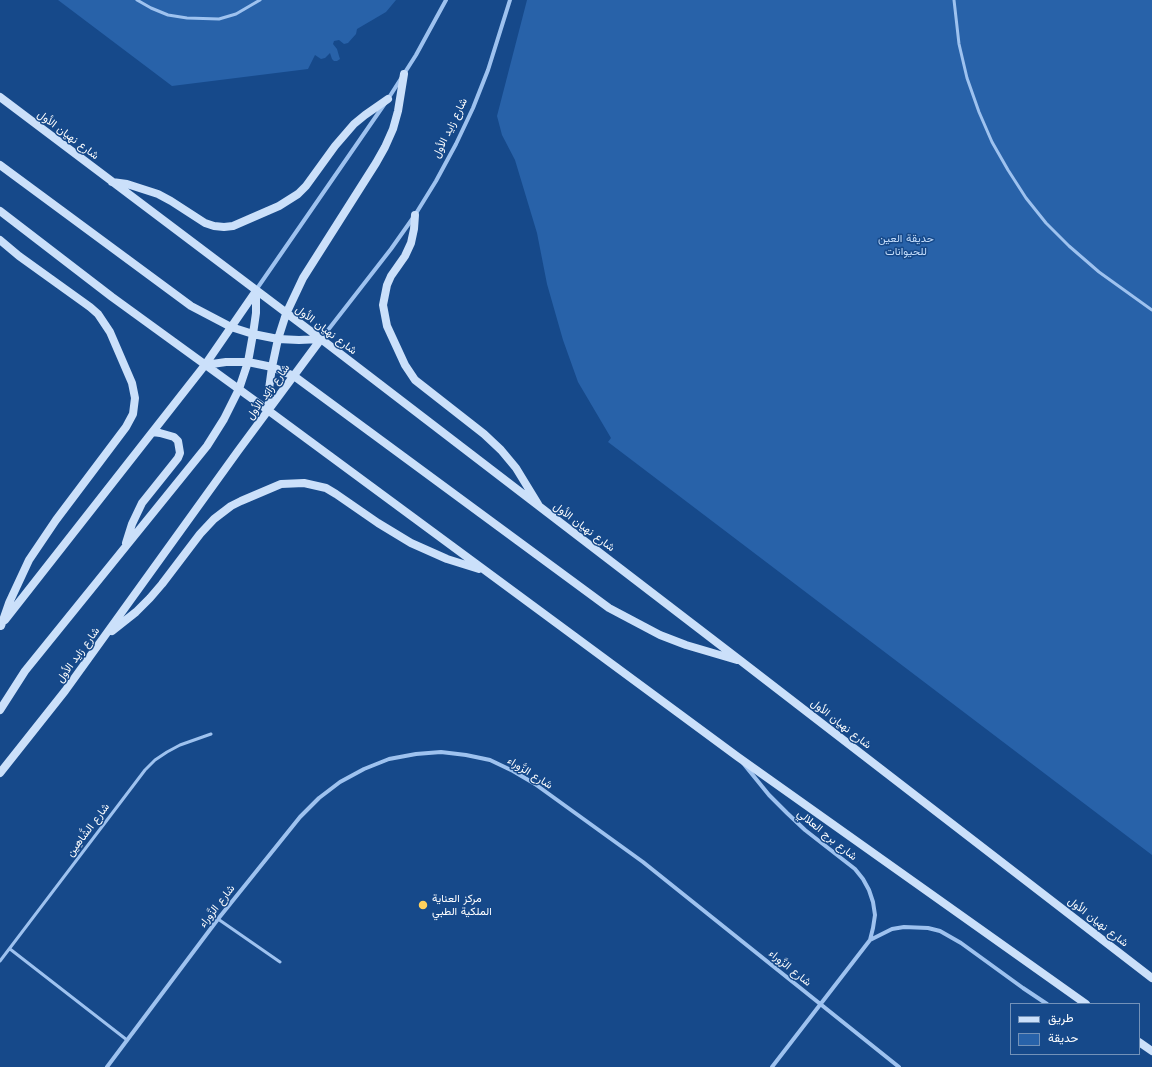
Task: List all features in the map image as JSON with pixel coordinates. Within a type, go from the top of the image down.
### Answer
[{"type":"main road","points":[[269,410],[269,389],[272,367],[278,338],[286,314],[303,278],[376,163],[385,146],[393,129],[398,111],[404,74]]},
{"type":"main road","name":"شارع نهيان الأول","points":[[0,97],[321,339],[1152,978]]},
{"type":"main road","points":[[111,182],[128,184],[158,194],[210,224],[224,227],[233,226],[279,206],[298,194],[354,124],[388,99]]},
{"type":"main road","points":[[0,165],[191,306],[231,327],[253,334],[299,340],[321,339]]},
{"type":"main road","points":[[0,211],[112,297],[269,410],[484,571],[738,757],[1085,1003]]},
{"type":"main road","points":[[415,215],[411,243],[405,256],[391,276],[387,285],[383,305],[387,326],[405,365],[415,380],[484,434],[500,450],[516,468],[541,508]]},
{"type":"main road","points":[[0,240],[19,256],[98,314],[105,323],[112,337],[134,390],[135,398],[133,414],[126,428],[56,520],[29,560],[9,603],[1,626]]},
{"type":"main road","points":[[1,626],[205,365],[256,291]]},
{"type":"main road","points":[[0,710],[25,671],[207,446],[224,420],[239,389],[248,362],[256,312],[256,291]]},
{"type":"main road","name":"شارع زايد الأول","points":[[0,773],[65,691],[238,451],[321,339]]},
{"type":"main road","points":[[205,365],[226,362],[248,362],[272,367],[294,376],[609,608],[660,635],[686,645],[741,661]]},
{"type":"main road","points":[[126,546],[132,524],[139,508],[178,458],[180,452],[178,442],[174,437],[153,432]]},
{"type":"main road","points":[[106,635],[127,620],[150,598],[200,534],[214,519],[231,506],[281,484],[304,482],[326,488],[411,543],[447,559],[484,571]]},
{"type":"main road","points":[[1140,1043],[1152,1051]]},
{"type":"street","points":[[256,291],[388,99],[446,0]]},
{"type":"street","name":"شارع زايد الأول","points":[[321,339],[391,249],[415,215],[452,150],[473,108],[488,70],[510,0]]},
{"type":"street","name":"شارع الزَّوراء","points":[[107,1067],[218,919],[300,817],[319,798],[340,782],[364,769],[389,759],[416,754],[441,752],[466,754],[490,760],[513,771],[534,784],[643,862],[821,1004],[894,1065],[899,1067]]},
{"type":"street","name":"شارع برج العلالي","points":[[738,757],[753,776],[787,813],[805,830],[855,869],[869,890],[875,915],[874,928],[870,940],[772,1067]]},
{"type":"street","name":"شارع برج العلالي","points":[[870,940],[892,929],[904,927],[928,928],[940,932],[961,943],[1046,1003]]},
{"type":"lane","points":[[137,0],[150,8],[168,15],[186,18],[212,19],[219,19],[236,14],[260,0]]},
{"type":"lane","points":[[954,0],[959,44],[967,78],[989,136],[1008,170],[1026,198],[1046,223],[1069,246],[1104,276],[1152,310]]},
{"type":"lane","name":"شارع الشَّاهِين","points":[[0,962],[145,770],[155,760],[167,752],[180,745],[211,734]]},
{"type":"lane","points":[[218,919],[280,962]]},
{"type":"lane","points":[[10,949],[127,1040]]},
{"type":"green space","points":[[58,0],[396,0],[386,12],[357,29],[356,34],[348,43],[344,44],[339,40],[334,41],[333,44],[337,49],[340,59],[337,61],[332,59],[330,53],[325,58],[321,59],[315,55],[308,69],[172,86]]},
{"type":"green space","name":"حديقة العين للحيوانات","points":[[527,0],[1152,0],[1152,855],[608,442],[611,438],[578,382],[563,340],[547,284],[537,233],[515,160],[502,135],[497,116]]},
{"type":"place","name":"مركز العناية الملكية الطبي","points":[[423,905]]}]
